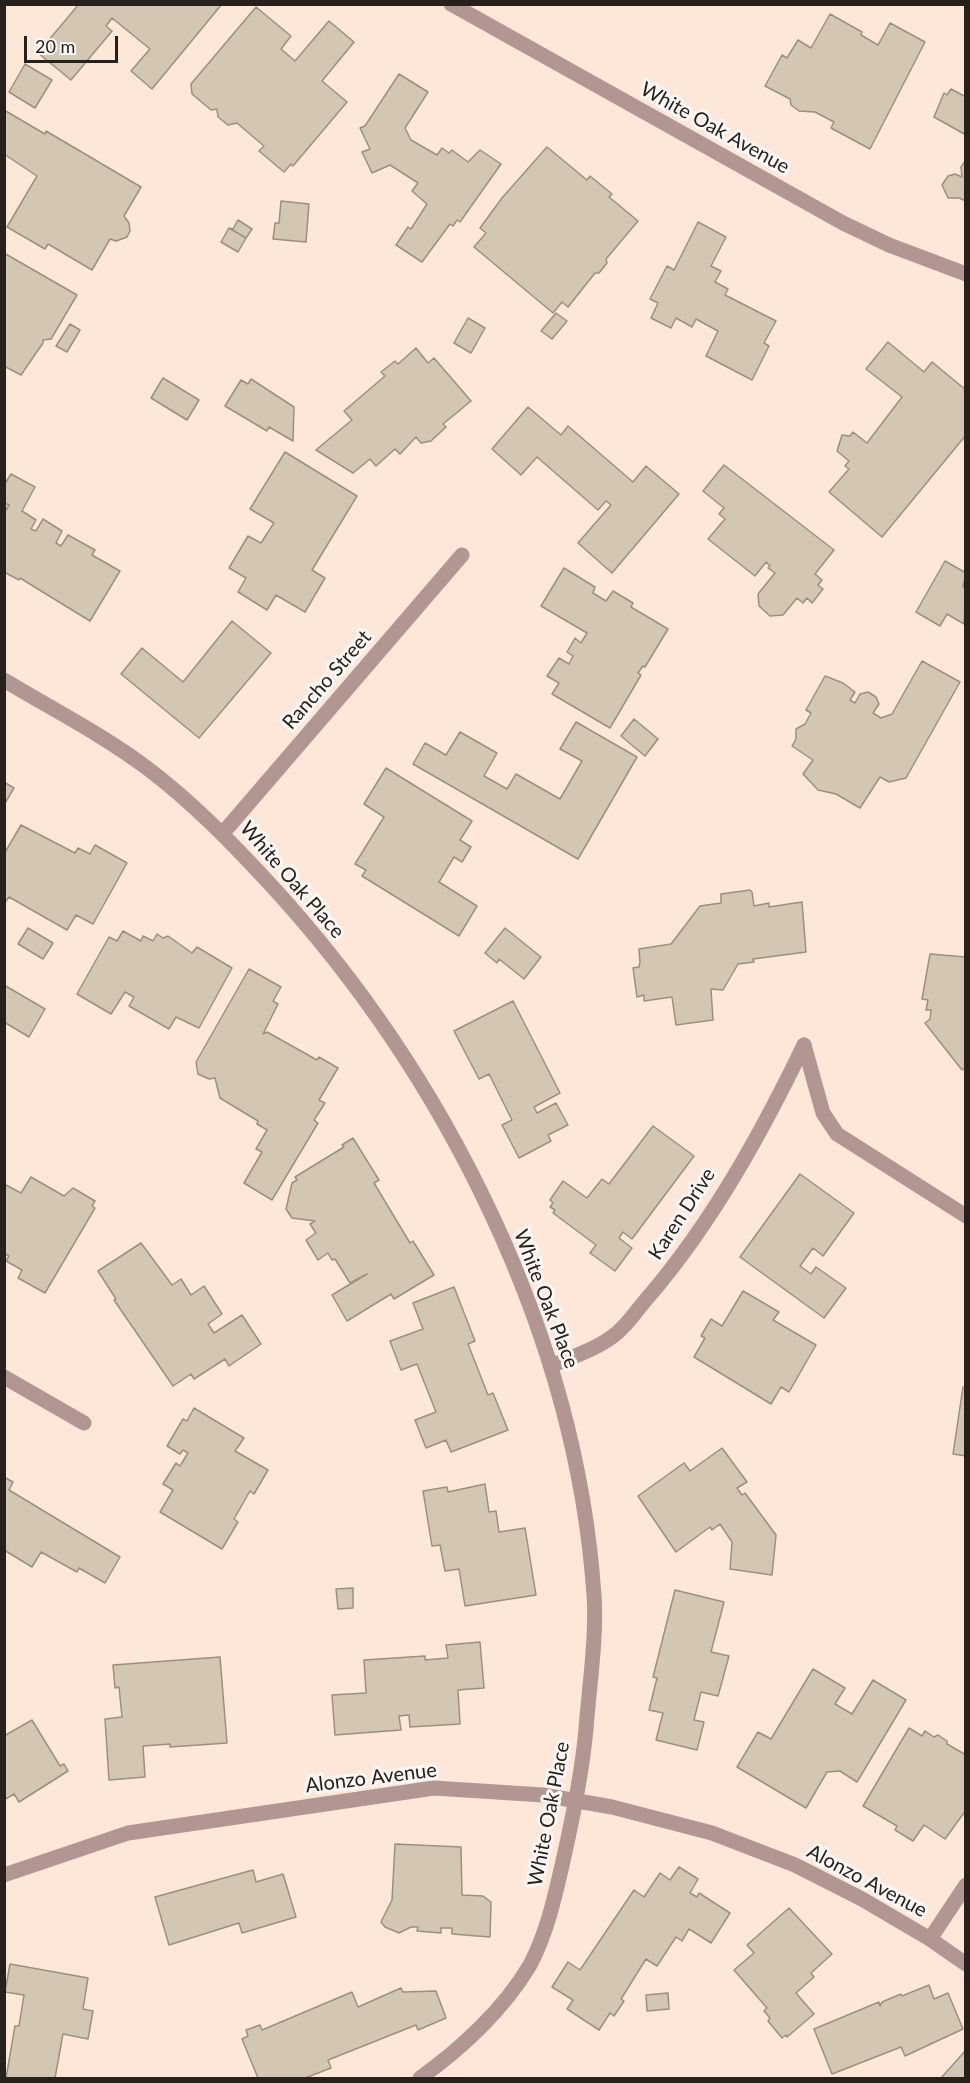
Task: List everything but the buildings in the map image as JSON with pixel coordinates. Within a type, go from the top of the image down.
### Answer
[{"type":"street","name":"White Oak Avenue","points":[[450,4],[843,223],[889,245],[966,274]]},
{"type":"street","name":"Rancho Street","points":[[223,833],[462,555]]},
{"type":"street","name":"White Oak Place","points":[[4,680],[147,768],[223,833],[309,927],[386,1029],[469,1168],[512,1261],[551,1366],[582,1494],[595,1599],[584,1760],[577,1800],[551,1914],[530,1964],[504,2002],[447,2059],[420,2079]]},
{"type":"street","name":"Karen Drive","points":[[551,1366],[593,1349],[618,1332],[674,1266],[709,1215],[777,1101],[804,1045],[823,1113],[837,1134],[966,1216]]},
{"type":"street","points":[[4,1377],[84,1423]]},
{"type":"street","name":"Alonzo Avenue","points":[[4,1875],[128,1833],[434,1788],[543,1795],[577,1800],[712,1833],[795,1866],[862,1899],[930,1939],[966,1964]]},
{"type":"street","points":[[930,1939],[966,1885]]}]
